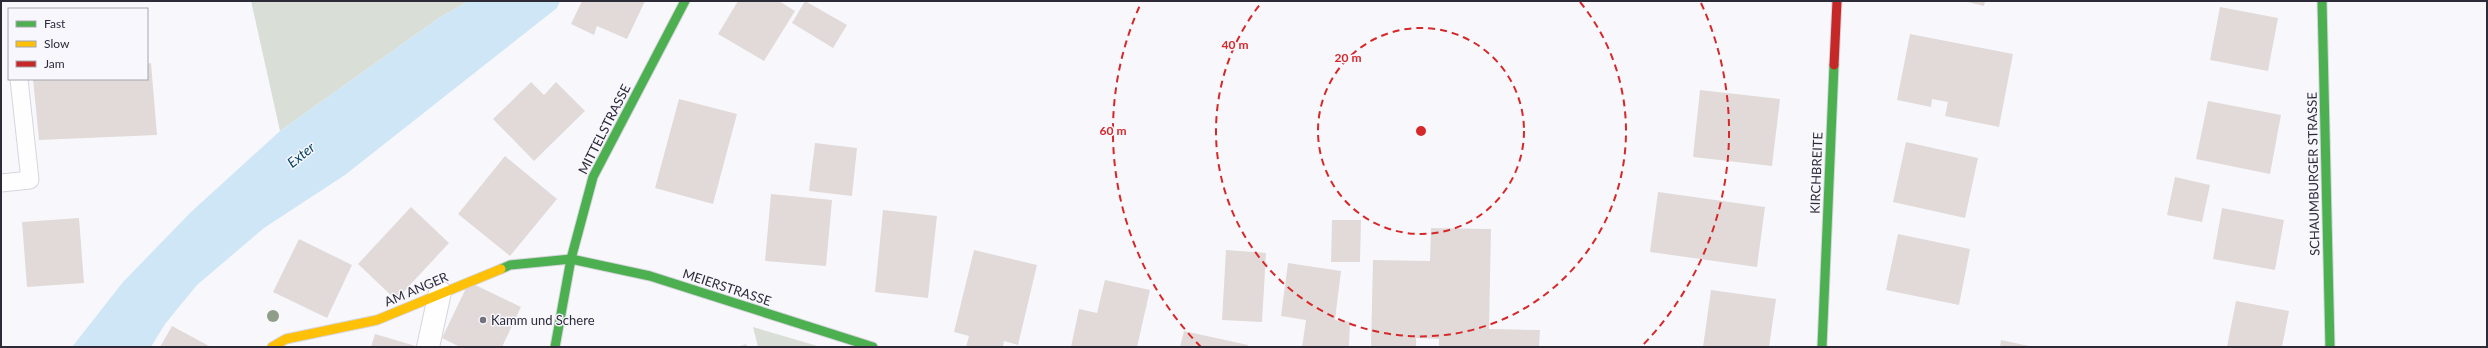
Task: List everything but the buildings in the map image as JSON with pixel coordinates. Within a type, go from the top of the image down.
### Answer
[{"type":"street","name":"MITTELSTRASSE","points":[[555,347],[571,260],[593,177],[685,1]]},
{"type":"street","name":"KIRCHBREITE","points":[[1822,347],[1837,1]]},
{"type":"street","name":"SCHAUMBURGER STRASSE","points":[[2322,1],[2330,347]]},
{"type":"street","name":"AM ANGER","points":[[272,347],[286,339],[377,320],[440,292],[510,265],[571,260]]},
{"type":"street","name":"MEIERSTRASSE","points":[[571,260],[650,276],[873,347]]},
{"type":"street","points":[[428,347],[440,292]]},
{"type":"lane","points":[[1,183],[30,180],[18,80]]},
{"type":"shaded area","points":[[251,1],[469,1],[439,18],[280,131]]},
{"type":"shaded area","points":[[753,327],[821,347],[758,347]]},
{"type":"water","name":"Exter","points":[[469,1],[560,1],[557,8],[345,175],[264,228],[197,285],[165,324],[151,347],[72,347],[123,282],[191,212],[280,131],[439,18]]},
{"type":"traffic: fast","points":[[555,347],[571,259],[593,177],[685,1]]},
{"type":"traffic: fast","points":[[2322,1],[2330,347]]},
{"type":"traffic: fast","points":[[1822,347],[1834,65]]},
{"type":"traffic: fast","points":[[501,269],[510,265],[571,259],[650,276],[873,347]]},
{"type":"traffic: slow","points":[[272,347],[286,339],[377,320],[501,269]]},
{"type":"traffic: jam","points":[[1834,65],[1837,1]]},
{"type":"place","name":"Kamm und Schere","points":[[483,320]]}]
